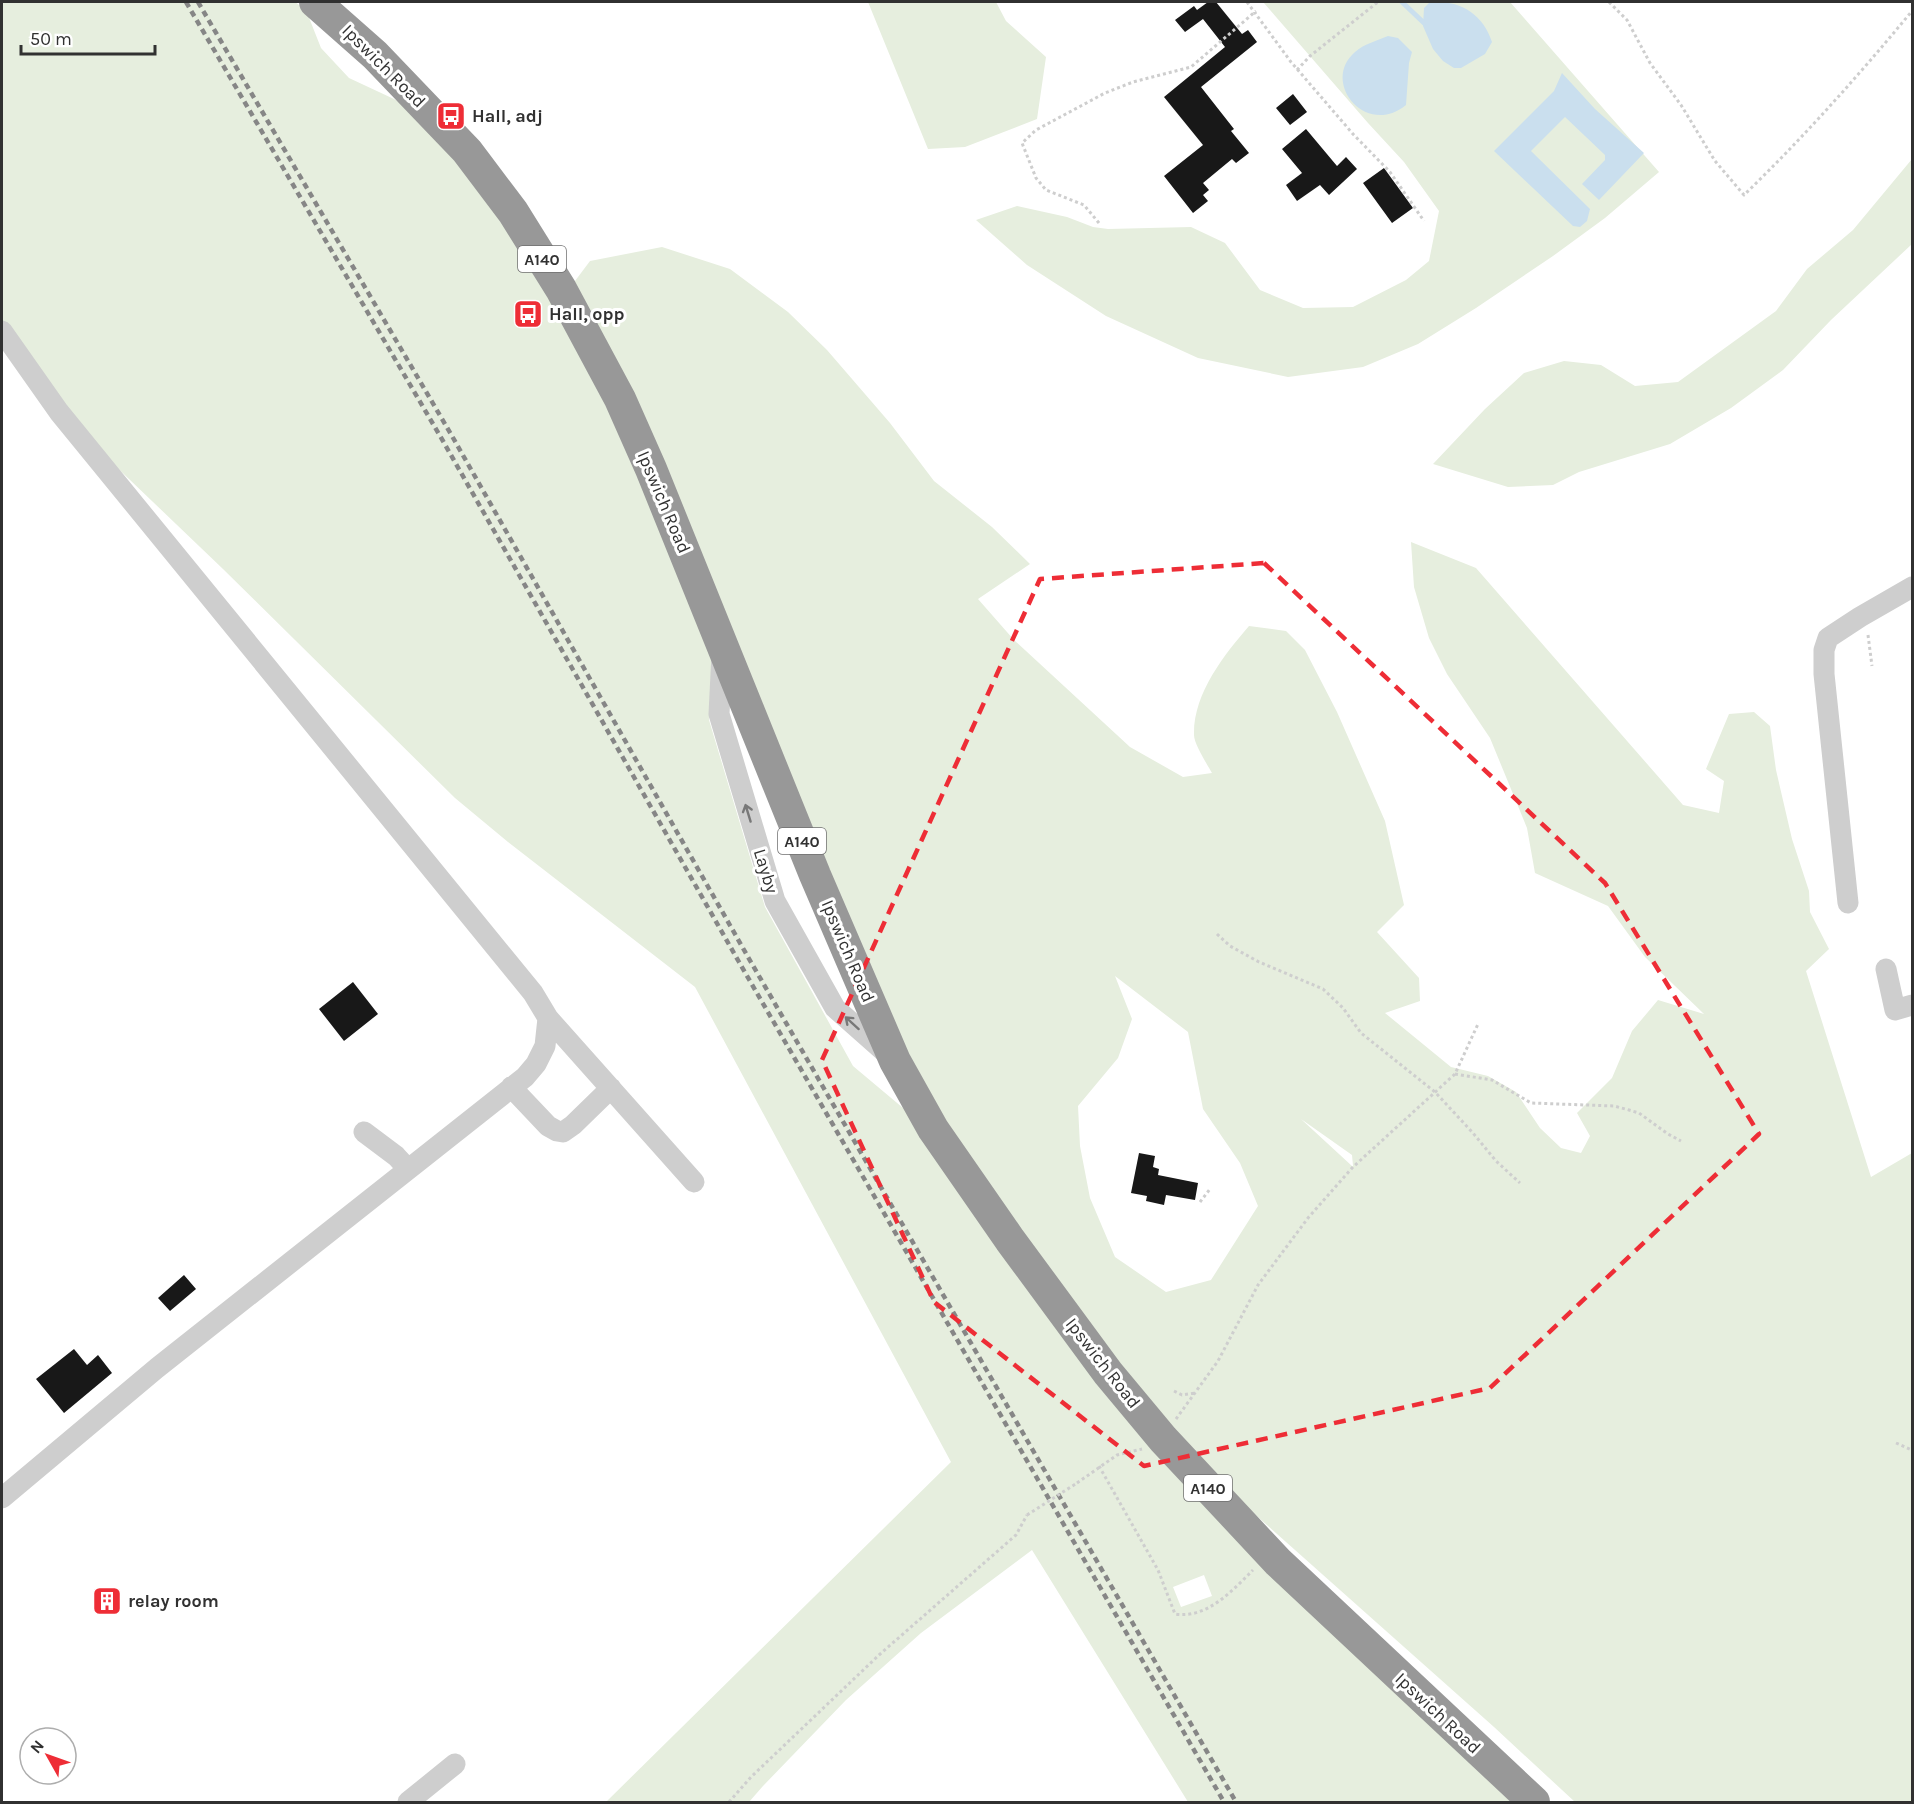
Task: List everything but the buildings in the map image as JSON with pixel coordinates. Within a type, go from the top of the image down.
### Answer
[{"type":"highway","name":"Ipswich Road","points":[[315,2],[375,56],[467,151],[513,212],[561,289],[620,399],[722,642],[815,875],[896,1062],[933,1129],[1010,1240],[1108,1373],[1166,1428],[1278,1562],[1534,1803]]},
{"type":"lane","points":[[2,331],[59,412],[533,993],[548,1018],[694,1182]]},
{"type":"lane","points":[[1848,903],[1824,674],[1824,650],[1828,638],[1912,587]]},
{"type":"lane","name":"Layby","points":[[722,642],[719,714],[775,901],[835,1008],[896,1062]]},
{"type":"lane","points":[[1886,969],[1895,1010],[1912,1005]]},
{"type":"lane","points":[[2,1498],[157,1368],[525,1077],[536,1064],[545,1046],[548,1018]]},
{"type":"lane","points":[[512,1088],[548,1126],[563,1132],[610,1088]]},
{"type":"lane","points":[[364,1132],[396,1156],[408,1169]]},
{"type":"lane","points":[[408,1803],[455,1764]]},
{"type":"path","points":[[1247,2],[1298,70],[1353,134],[1390,172],[1424,221]]},
{"type":"path","points":[[1298,70],[1310,56],[1378,2]]},
{"type":"path","points":[[1609,2],[1627,20],[1650,63],[1681,105],[1715,161],[1744,195],[1788,152],[1862,72],[1912,11]]},
{"type":"path","points":[[1099,223],[1084,205],[1046,190],[1036,178],[1022,143],[1036,130],[1105,93],[1133,82],[1191,67],[1256,12]]},
{"type":"path","points":[[1860,617],[1868,634],[1872,666]]},
{"type":"path","points":[[1217,934],[1230,946],[1259,962],[1323,989],[1343,1008],[1361,1033],[1435,1092],[1496,1161],[1520,1183]]},
{"type":"path","points":[[729,1803],[752,1777],[879,1654],[1016,1535],[1027,1515],[1117,1455],[1140,1450],[1166,1428],[1218,1361],[1258,1286],[1308,1218],[1353,1167],[1455,1074],[1478,1024]]},
{"type":"path","points":[[1455,1074],[1492,1080],[1531,1103],[1614,1106],[1629,1110],[1639,1113],[1681,1141]]},
{"type":"path","points":[[1200,1202],[1210,1189]]},
{"type":"path","points":[[1174,1391],[1182,1395],[1195,1393]]},
{"type":"path","points":[[1896,1443],[1912,1450]]},
{"type":"path","points":[[1099,1466],[1158,1570],[1175,1614],[1185,1616],[1198,1613],[1225,1598],[1255,1568]]},
{"type":"highlighted area","points":[[1264,563],[1605,883],[1759,1134],[1490,1388],[1144,1466],[934,1302],[822,1060],[1040,579]]},
{"type":"green space","points":[[2,2],[295,2],[306,10],[321,48],[349,78],[394,99],[416,113],[457,161],[503,223],[551,299],[597,384],[713,648],[709,720],[765,907],[853,1066],[915,1118],[1302,1604],[1511,1802],[1188,1802],[1032,1550],[921,1633],[846,1700],[749,1802],[606,1802],[951,1462],[695,987],[455,798],[223,569],[59,412],[2,341]],"holes":[[[1204,1575],[1212,1596],[1181,1607],[1173,1587]]]},
{"type":"green space","points":[[868,2],[996,2],[1006,21],[1046,57],[1037,119],[965,147],[928,149]]},
{"type":"green space","points":[[1263,2],[1510,2],[1659,172],[1605,218],[1553,256],[1418,344],[1363,367],[1288,377],[1198,358],[1106,316],[1027,265],[976,220],[1017,206],[1108,229],[1191,227],[1225,243],[1260,290],[1303,308],[1353,307],[1406,280],[1429,261],[1439,211],[1404,162]]},
{"type":"green space","points":[[1912,159],[1912,244],[1831,320],[1783,370],[1731,408],[1670,444],[1579,472],[1553,485],[1508,487],[1433,464],[1485,409],[1524,373],[1564,361],[1601,365],[1635,386],[1678,382],[1776,311],[1807,269],[1853,230]]},
{"type":"green space","points":[[662,247],[730,269],[788,312],[827,350],[890,423],[934,481],[992,527],[1030,564],[978,599],[1014,640],[1130,747],[1183,777],[1212,773],[1195,739],[1195,720],[1204,690],[1220,662],[1249,626],[1286,631],[1305,650],[1337,712],[1385,821],[1404,905],[1377,932],[1419,978],[1420,1001],[1385,1013],[1451,1067],[1488,1076],[1516,1092],[1540,1128],[1561,1148],[1581,1153],[1590,1136],[1577,1113],[1612,1078],[1632,1031],[1658,1000],[1704,1014],[1645,957],[1608,906],[1535,873],[1527,828],[1490,738],[1447,674],[1429,638],[1414,587],[1411,542],[1476,568],[1683,805],[1719,813],[1724,781],[1706,769],[1729,714],[1754,712],[1770,726],[1776,770],[1792,839],[1809,891],[1810,912],[1829,949],[1806,971],[1871,1177],[1912,1153],[1912,1802],[1575,1802],[1231,1493],[1173,1436],[928,1105],[572,285],[590,261]],"holes":[[[1115,976],[1188,1032],[1203,1109],[1240,1163],[1258,1206],[1211,1280],[1166,1292],[1115,1257],[1090,1198],[1080,1146],[1078,1106],[1118,1058],[1132,1019]],[[1301,1119],[1352,1155],[1353,1166],[1352,1166]]]},
{"type":"water","points":[[1430,2],[1451,3],[1469,11],[1476,17],[1483,24],[1492,42],[1485,54],[1461,68],[1454,68],[1443,61],[1433,49],[1423,26],[1424,8]]},
{"type":"water","points":[[1388,36],[1398,38],[1412,52],[1406,105],[1391,113],[1376,115],[1363,111],[1352,102],[1345,91],[1343,78],[1346,64],[1355,52]]},
{"type":"water","points":[[1562,73],[1595,109],[1644,153],[1599,200],[1582,184],[1605,160],[1605,155],[1565,117],[1531,151],[1590,209],[1587,221],[1580,227],[1573,226],[1494,151],[1554,91]]},
{"type":"waterway","points":[[1402,2],[1424,23]]},
{"type":"railway","points":[[186,2],[443,441],[739,962],[1224,1802]]},
{"type":"railway","points":[[198,2],[452,436],[748,957],[1236,1802]]},
{"type":"place","name":"Hall, adj","points":[[451,116]]},
{"type":"place","name":"Hall, opp","points":[[528,314]]},
{"type":"place","name":"relay room","points":[[107,1601]]}]
